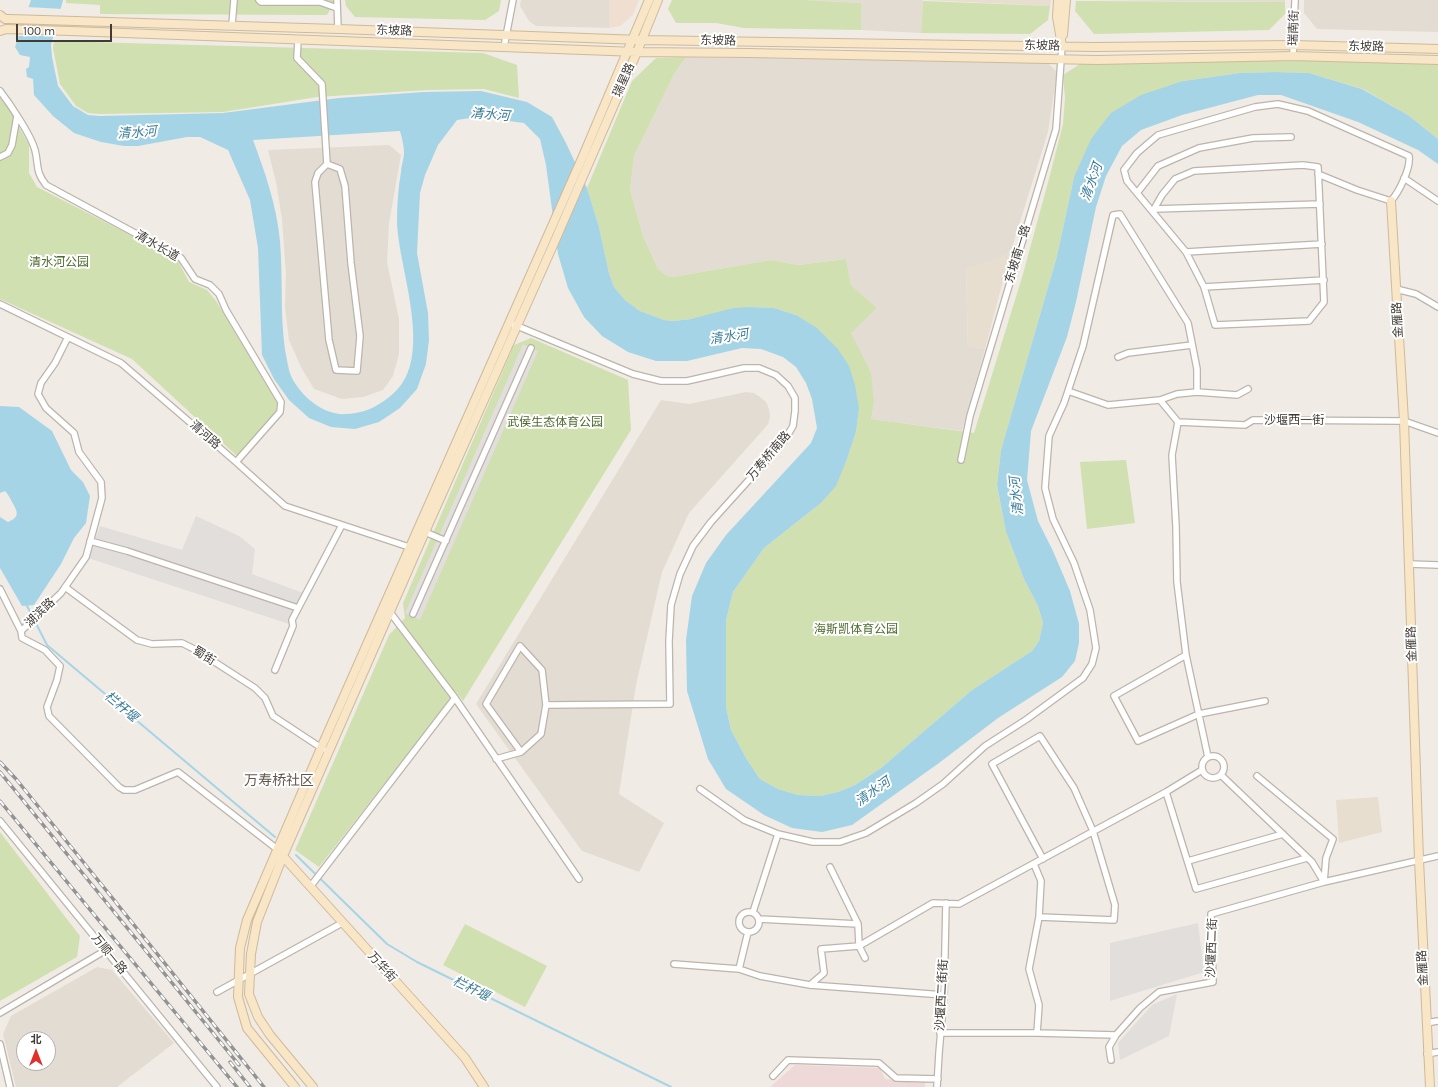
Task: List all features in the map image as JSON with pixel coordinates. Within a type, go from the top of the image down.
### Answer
[{"type":"street","points":[[232,26],[234,0]]},
{"type":"street","points":[[259,0],[261,2],[320,1],[337,8]]},
{"type":"street","points":[[337,0],[338,29]]},
{"type":"street","points":[[504,47],[513,0]]},
{"type":"street","name":"瑞星路","points":[[586,158],[631,39],[649,0]]},
{"type":"street","name":"瑞星路","points":[[586,158],[637,52],[658,0]]},
{"type":"street","points":[[1058,0],[1057,17],[1062,46]]},
{"type":"street","points":[[1062,46],[1066,0]]},
{"type":"street","name":"瑞南街","points":[[1293,56],[1295,0]]},
{"type":"street","name":"东坡路","points":[[0,15],[10,19],[642,40],[1103,47],[1294,45],[1438,49]]},
{"type":"street","points":[[10,19],[12,30]]},
{"type":"street","name":"东坡路","points":[[0,31],[70,31],[637,52],[1097,60],[1293,56],[1438,60]]},
{"type":"street","points":[[298,40],[297,58],[322,84],[327,164],[318,173],[315,182],[329,340],[336,370],[357,371],[360,336],[351,263],[345,186],[340,169],[327,164]]},
{"type":"street","name":"东坡南一路","points":[[960,460],[970,416],[1056,129],[1062,46]]},
{"type":"street","name":"清水长道","points":[[0,91],[17,116],[35,149],[39,176],[46,185],[181,258],[195,279],[210,285],[219,294],[226,310],[281,402],[280,412],[236,462]]},
{"type":"street","points":[[1318,174],[1357,190],[1391,201],[1396,196],[1404,178],[1409,165],[1409,156],[1308,111],[1278,104],[1255,107],[1158,135],[1137,153],[1124,170],[1127,181],[1186,252],[1204,287],[1215,325],[1310,321],[1324,302],[1324,280],[1320,204],[1318,174],[1318,167],[1303,165],[1194,171],[1175,179],[1162,195],[1154,209],[1320,204]]},
{"type":"street","points":[[0,157],[8,153],[12,145],[17,116]]},
{"type":"street","points":[[1137,193],[1158,166],[1199,148],[1253,138],[1291,137]]},
{"type":"street","points":[[413,549],[425,532],[513,324],[548,233],[586,158]]},
{"type":"street","points":[[295,1087],[247,1028],[238,997],[240,948],[247,920],[280,852],[513,324],[554,243],[586,158]]},
{"type":"street","points":[[1404,178],[1438,201]]},
{"type":"street","name":"金雁路","points":[[1391,201],[1404,421],[1419,860],[1427,1054],[1430,1087]]},
{"type":"street","points":[[700,789],[744,820],[778,834],[813,842],[840,842],[866,833],[916,803],[943,784],[985,746],[1027,719],[1083,678],[1092,664],[1096,648],[1090,610],[1074,563],[1053,519],[1045,488],[1049,436],[1068,391],[1083,346],[1113,215],[1120,214],[1188,323],[1197,369],[1197,392]]},
{"type":"street","points":[[1186,252],[1322,244]]},
{"type":"street","points":[[1204,287],[1324,280]]},
{"type":"street","points":[[1396,289],[1416,294],[1438,307]]},
{"type":"street","name":"清河路","points":[[0,304],[121,363],[285,506],[413,549]]},
{"type":"street","name":"万寿桥南路","points":[[513,324],[633,374],[661,381],[687,381],[744,368],[759,368],[776,375],[788,386],[795,398],[793,426],[784,442],[711,522],[693,546],[680,574],[671,605],[668,641],[670,704],[546,705]]},
{"type":"street","name":"湖滨路","points":[[68,337],[55,363],[41,383],[38,394],[46,408],[74,433],[79,452],[101,482],[102,498],[86,557],[60,593],[21,631],[22,638],[45,650],[60,666],[58,680],[47,707],[49,716],[118,787],[124,790],[135,790],[178,772],[280,852]]},
{"type":"street","points":[[1118,357],[1128,352],[1192,346]]},
{"type":"street","points":[[413,614],[531,348]]},
{"type":"street","points":[[1068,391],[1108,405],[1160,400],[1177,394],[1197,392],[1237,395],[1248,389]]},
{"type":"street","points":[[1160,400],[1178,422],[1172,455],[1176,526],[1177,582],[1186,655],[1208,757]]},
{"type":"street","name":"沙堰西一街","points":[[1178,422],[1245,425],[1253,420],[1404,421],[1438,433]]},
{"type":"street","points":[[275,670],[293,626],[292,620],[342,525]]},
{"type":"street","points":[[425,532],[446,541]]},
{"type":"street","points":[[90,541],[127,551],[298,608]]},
{"type":"street","points":[[1409,564],[1438,565]]},
{"type":"street","name":"蜀街","points":[[65,587],[137,640],[152,644],[182,643],[196,650],[255,688],[265,698],[273,716],[325,750]]},
{"type":"street","points":[[0,589],[21,631]]},
{"type":"street","points":[[387,609],[455,698],[579,879]]},
{"type":"street","points":[[496,758],[521,752],[541,734],[546,705],[542,670],[520,646],[486,704],[521,752]]},
{"type":"street","points":[[1186,655],[1114,696],[1138,741],[1199,714],[1265,701]]},
{"type":"street","points":[[310,887],[455,698]]},
{"type":"street","points":[[1039,917],[1114,920],[1114,905],[1093,832],[1074,788],[1040,736],[992,764],[1043,859]]},
{"type":"street","points":[[1214,756],[1223,760],[1224,770],[1221,775],[1212,778],[1206,776],[1202,770],[1202,764],[1208,757],[1214,756]]},
{"type":"street","points":[[810,986],[824,974],[821,950],[859,946],[933,903],[959,904],[1166,792],[1202,770]]},
{"type":"street","points":[[1221,775],[1312,862],[1324,882]]},
{"type":"street","points":[[1257,776],[1333,838],[1326,858],[1324,882]]},
{"type":"street","points":[[1166,792],[1196,889],[1307,858]]},
{"type":"street","name":"万顺一路","points":[[0,821],[217,1087]]},
{"type":"street","points":[[753,912],[778,834]]},
{"type":"street","points":[[1188,861],[1283,834]]},
{"type":"street","points":[[280,852],[257,922],[251,954],[249,994],[258,1018],[270,1035],[313,1087]]},
{"type":"street","name":"万华街","points":[[280,852],[342,923],[465,1058],[484,1087]]},
{"type":"street","name":"沙堰西二街","points":[[1111,1060],[1109,1047],[1116,1035],[1140,1008],[1159,992],[1213,982],[1211,914],[1324,882],[1438,856]]},
{"type":"street","points":[[1034,864],[1041,881],[1039,917],[1029,969],[1040,1005],[1037,1032]]},
{"type":"street","points":[[830,867],[858,924],[859,946],[865,958]]},
{"type":"street","name":"沙堰西二街街","points":[[938,1087],[940,1033],[944,995],[946,903]]},
{"type":"street","points":[[750,911],[756,914],[759,919],[757,928],[754,931],[748,932],[742,929],[738,920],[743,912],[750,911]]},
{"type":"street","points":[[759,919],[858,924]]},
{"type":"street","points":[[217,992],[342,923]]},
{"type":"street","points":[[739,969],[748,932]]},
{"type":"street","points":[[0,1013],[106,950]]},
{"type":"street","points":[[674,964],[739,969],[760,976],[810,986],[944,995]]},
{"type":"street","points":[[1426,1023],[1438,1020]]},
{"type":"street","points":[[940,1033],[1037,1032],[1116,1035]]},
{"type":"street","points":[[0,1044],[10,1087]]},
{"type":"street","points":[[1427,1054],[1438,1052]]},
{"type":"street","points":[[773,1076],[788,1060],[879,1063],[896,1078],[938,1079]]},
{"type":"shaded area","points":[[521,0],[609,0],[609,28],[536,26],[529,21],[520,6]]},
{"type":"shaded area","points":[[609,0],[639,0],[633,15],[620,26],[609,28]]},
{"type":"shaded area","points":[[804,0],[923,0],[921,33],[861,30],[861,3]]},
{"type":"shaded area","points":[[923,0],[1051,0],[1050,6]]},
{"type":"shaded area","points":[[1076,0],[1285,0],[1285,2]]},
{"type":"shaded area","points":[[1304,0],[1438,0],[1438,32],[1317,29],[1304,13]]},
{"type":"shaded area","points":[[686,57],[1047,62],[1057,72],[1048,132],[1010,254],[966,270],[968,346],[985,349],[962,431],[871,419],[874,403],[851,332],[877,308],[851,285],[846,259],[798,265],[771,260],[673,277],[667,276],[658,269],[643,236],[630,190],[634,156],[674,74]]},
{"type":"shaded area","points":[[389,145],[401,155],[389,223],[387,262],[399,319],[399,354],[393,376],[383,390],[363,397],[342,399],[314,389],[301,367],[289,340],[285,308],[286,274],[282,219],[276,182],[268,150]]},
{"type":"shaded area","points":[[1010,254],[985,349],[968,346],[966,269]]},
{"type":"shaded area","points":[[523,344],[538,351],[420,620],[405,613]]},
{"type":"shaded area","points":[[746,392],[754,393],[766,402],[770,417],[768,424],[689,513],[662,572],[636,685],[619,794],[664,823],[639,872],[582,851],[476,704],[661,400],[689,404]]},
{"type":"shaded area","points":[[196,516],[239,536],[255,549],[252,574],[303,593],[289,624],[88,558],[100,526],[182,550]]},
{"type":"shaded area","points":[[1378,797],[1382,832],[1339,843],[1336,800]]},
{"type":"shaded area","points":[[1198,923],[1204,972],[1110,1001],[1110,943]]},
{"type":"shaded area","points":[[97,967],[112,970],[174,1043],[117,1087],[16,1087],[3,1034],[11,1016]]},
{"type":"shaded area","points":[[1177,994],[1169,1036],[1120,1060],[1118,1043],[1152,1005]]},
{"type":"shaded area","points":[[795,1065],[880,1068],[885,1079],[925,1082],[925,1087],[770,1087]]},
{"type":"green space","points":[[66,0],[333,0],[333,5],[327,15],[100,14],[100,5],[66,3]]},
{"type":"green space","points":[[345,0],[501,0],[499,11],[485,20],[355,17],[346,6]]},
{"type":"green space","points":[[672,0],[804,0],[861,3],[861,30],[744,28],[716,23],[676,23],[668,9]]},
{"type":"green space","points":[[923,1],[1050,6],[1048,20],[1030,34],[921,33]]},
{"type":"green space","points":[[1076,1],[1285,2],[1285,14],[1269,30],[1094,34],[1075,11]]},
{"type":"green space","points":[[54,41],[483,53],[517,65],[519,98],[484,89],[427,90],[317,97],[223,112],[88,113],[76,106],[60,84],[53,48]]},
{"type":"green space","name":"海斯凯体育公园","points":[[686,57],[674,74],[634,156],[630,190],[643,236],[658,269],[667,276],[673,277],[771,260],[798,265],[846,259],[851,285],[877,308],[851,333],[871,373],[874,403],[871,419],[974,433],[1023,274],[1063,124],[1065,98],[1063,75],[1080,64],[1146,64],[1260,60],[1438,63],[1438,139],[1408,115],[1363,89],[1309,73],[1240,73],[1183,81],[1074,177],[1057,256],[1001,450],[997,485],[1006,532],[1024,579],[1038,606],[1043,623],[1039,641],[1032,651],[972,690],[881,768],[855,785],[838,792],[820,796],[798,795],[778,789],[760,779],[746,758],[731,730],[726,707],[726,620],[733,592],[764,548],[821,503],[847,459],[856,432],[859,408],[796,315],[774,308],[751,307],[691,319],[673,321],[664,320],[640,311],[625,300],[614,287],[609,273],[599,227],[587,188],[632,81],[656,58]]},
{"type":"green space","name":"清水河公园","points":[[0,98],[9,109],[29,145],[29,173],[37,187],[177,259],[189,282],[207,290],[216,301],[277,401],[277,411],[238,457],[132,359],[0,299]]},
{"type":"green space","name":"武侯生态体育公园","points":[[531,338],[628,380],[631,430],[463,701],[456,692],[319,867],[295,850],[389,635],[405,618],[403,603],[514,345]]},
{"type":"green space","points":[[1126,460],[1135,523],[1087,529],[1080,462]]},
{"type":"green space","points":[[0,832],[80,936],[77,957],[0,1001]]},
{"type":"green space","points":[[465,924],[547,966],[525,1007],[443,965]]},
{"type":"water","name":"清水河","points":[[31,0],[63,0],[51,45],[58,86],[73,106],[88,115],[223,113],[339,98],[424,92],[481,91],[527,102],[552,117],[566,143],[587,188],[599,227],[609,273],[614,287],[625,300],[640,311],[664,320],[673,321],[691,319],[733,308],[774,308],[796,315],[817,328],[838,349],[849,366],[855,385],[859,408],[856,432],[836,486],[821,503],[764,548],[733,592],[726,620],[726,707],[731,730],[746,758],[760,779],[778,789],[798,795],[820,796],[838,792],[855,785],[881,768],[972,690],[1032,651],[1039,641],[1043,623],[1038,606],[1024,579],[1006,532],[997,485],[1001,450],[1057,256],[1074,177],[1091,139],[1111,113],[1141,95],[1183,81],[1240,73],[1309,73],[1362,89],[1408,115],[1438,139],[1438,164],[1418,150],[1358,122],[1281,95],[1258,95],[1182,115],[1141,130],[1122,146],[1106,176],[1096,207],[1067,337],[1031,431],[1027,480],[1038,521],[1070,591],[1079,624],[1079,643],[1075,661],[1062,677],[998,718],[939,763],[852,825],[822,832],[792,828],[764,815],[726,789],[708,759],[687,691],[686,640],[692,596],[706,563],[726,535],[811,443],[817,428],[812,399],[806,383],[796,367],[783,357],[761,349],[742,348],[687,361],[656,361],[628,352],[602,336],[584,317],[568,288],[558,254],[546,165],[540,139],[524,123],[478,117],[457,120],[438,145],[425,175],[420,193],[417,253],[428,313],[429,340],[426,364],[417,389],[400,408],[379,422],[355,429],[331,427],[309,418],[289,400],[274,379],[262,355],[258,248],[250,200],[228,150],[200,137],[187,137],[138,146],[124,146],[101,142],[74,133],[53,116],[34,95],[33,79],[27,77],[26,69],[29,67],[30,57],[20,55],[15,47]],"holes":[[[400,131],[404,158],[401,167],[398,191],[397,223],[399,243],[412,316],[413,340],[411,363],[403,382],[388,398],[378,405],[364,411],[338,414],[330,412],[315,404],[302,392],[292,378],[283,336],[281,255],[276,215],[270,190],[253,140]]]},
{"type":"water","points":[[0,406],[19,407],[52,431],[71,470],[83,482],[90,496],[86,523],[74,538],[61,564],[34,605],[22,606],[0,568],[0,517],[8,522],[15,518],[17,511],[6,492],[0,493]]},
{"type":"pier","points":[[27,7],[63,9],[55,36],[17,36]]},
{"type":"waterway","name":"栏杆堰","points":[[26,604],[47,645],[275,837]]},
{"type":"waterway","name":"栏杆堰","points":[[296,855],[387,944],[417,962],[671,1087]]},
{"type":"railway","points":[[0,762],[16,779],[264,1087]]},
{"type":"railway","points":[[0,772],[239,1065]]},
{"type":"railway","points":[[0,801],[237,1087]]},
{"type":"railway","points":[[230,1062],[250,1087]]},
{"type":"district","name":"万寿桥社区","points":[[279,781]]}]
